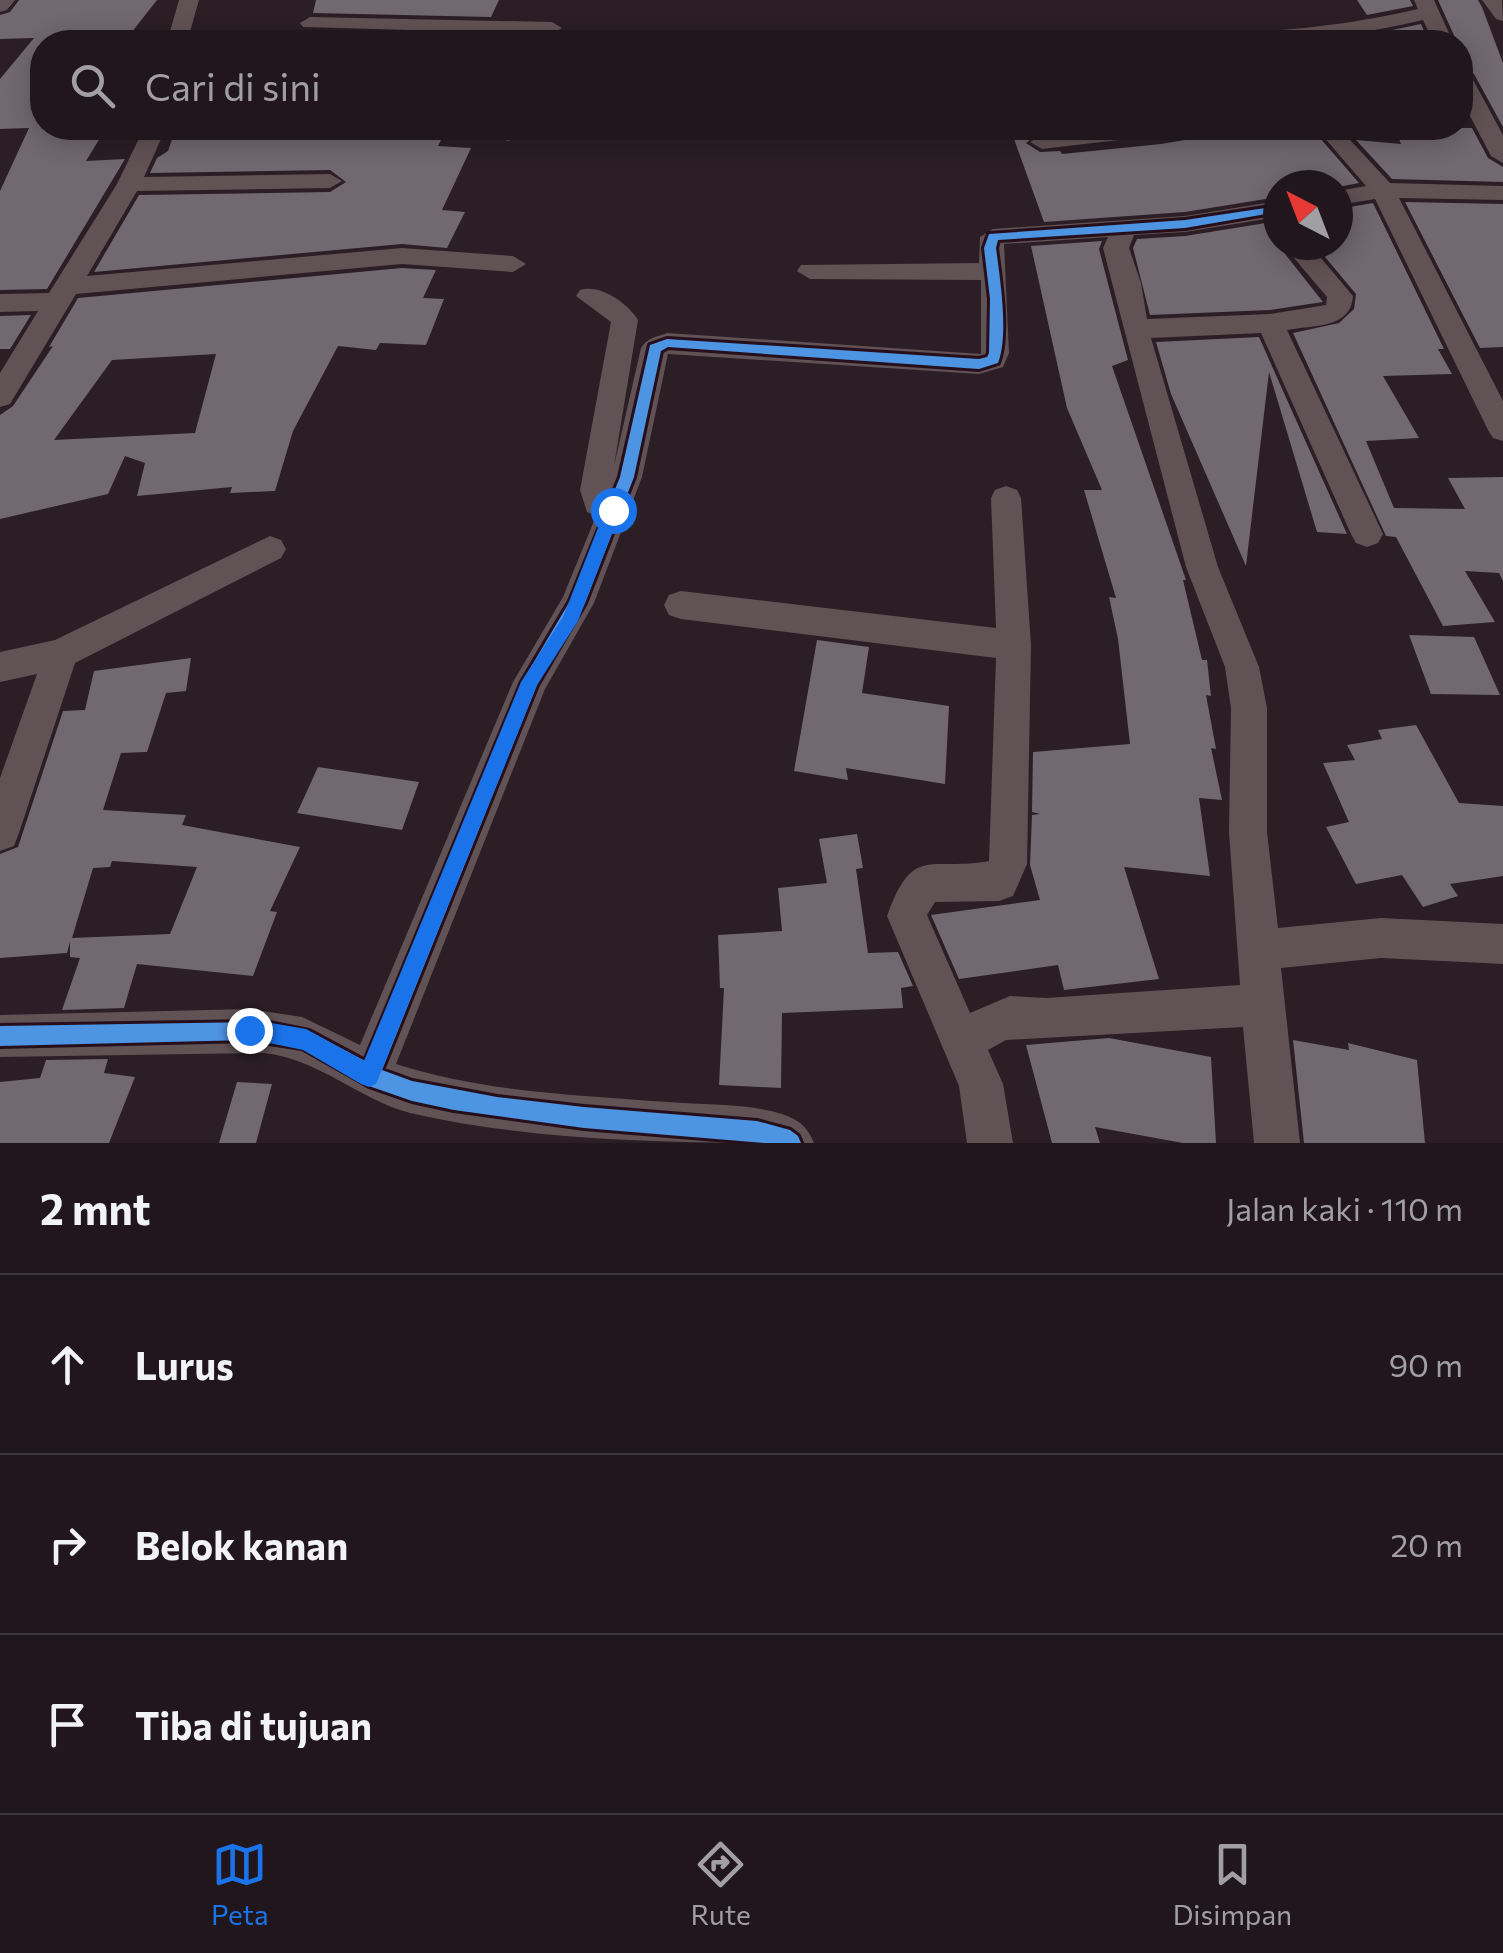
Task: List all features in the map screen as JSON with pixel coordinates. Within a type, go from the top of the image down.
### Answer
[{"type":"street","points":[[0,6],[5,0]]},
{"type":"street","points":[[181,30],[189,0]]},
{"type":"street","points":[[441,25],[458,0]]},
{"type":"street","points":[[1492,0],[1503,15]]},
{"type":"street","points":[[1356,30],[1427,6],[1438,30]]},
{"type":"street","points":[[310,22],[378,30]]},
{"type":"street","points":[[417,30],[441,25],[553,28]]},
{"type":"street","points":[[1473,96],[1496,130],[1503,156]]},
{"type":"street","points":[[0,397],[130,184],[150,140]]},
{"type":"street","points":[[1042,142],[1059,140]]},
{"type":"street","points":[[1338,140],[1383,190],[1503,430]]},
{"type":"street","points":[[130,184],[330,181]]},
{"type":"street","points":[[1353,195],[1383,190],[1503,193]]},
{"type":"street","points":[[369,1076],[530,682],[570,621],[627,477],[652,354],[660,345],[979,364],[993,360],[994,353],[994,272],[990,248],[993,237],[1263,216]]},
{"type":"street","points":[[1124,229],[1116,248],[1128,283],[1135,329],[1205,577],[1242,667],[1249,708],[1248,832],[1277,1143]]},
{"type":"street","points":[[0,303],[402,256],[513,264]]},
{"type":"street","points":[[1135,329],[1270,323],[1324,316],[1339,308],[1340,296],[1310,260]]},
{"type":"street","points":[[810,271],[994,272]]},
{"type":"street","points":[[589,296],[625,320],[594,490],[598,504],[613,510]]},
{"type":"street","points":[[1270,323],[1368,534]]},
{"type":"street","points":[[990,1143],[981,1084],[907,916],[914,896],[927,883],[999,882],[1008,864],[1014,645],[1006,498]]},
{"type":"street","points":[[0,667],[61,653],[270,550]]},
{"type":"street","points":[[680,605],[1014,645]]},
{"type":"street","points":[[0,834],[61,653]]},
{"type":"street","points":[[1260,951],[1400,936],[1503,944]]},
{"type":"street","points":[[961,1041],[1006,1016],[1024,1014],[1046,1019],[1262,1006]]},
{"type":"street","points":[[0,1036],[249,1030],[278,1033],[306,1040],[369,1076],[408,1090],[578,1116],[757,1131],[784,1137],[792,1143]]},
{"type":"building","points":[[19,0],[157,0],[133,30],[30,30],[30,38],[0,39],[0,15],[10,12]]},
{"type":"building","points":[[316,0],[499,0],[491,17],[313,13]]},
{"type":"building","points":[[1357,0],[1410,0],[1413,6],[1367,15]]},
{"type":"building","points":[[1438,0],[1478,0],[1503,63],[1503,127],[1473,73],[1473,30],[1452,30]]},
{"type":"building","points":[[1421,24],[1424,30],[1392,30]]},
{"type":"building","points":[[30,43],[30,140],[99,140],[86,161],[125,159],[47,289],[0,290],[0,191],[29,128],[0,129],[0,79]]},
{"type":"building","points":[[1473,130],[1488,158],[1503,167],[1503,182],[1392,179],[1356,140],[1401,144],[1400,140],[1473,140]]},
{"type":"building","points":[[172,140],[441,140],[438,146],[471,148],[442,210],[465,212],[447,248],[402,244],[94,272],[139,195],[330,192],[346,182],[330,170],[150,173],[157,158],[168,151]]},
{"type":"building","points":[[1014,140],[1030,140],[1026,143],[1040,152],[1062,154],[1185,140],[1322,140],[1348,170],[1263,170],[1263,199],[1185,212],[1044,222]]},
{"type":"building","points":[[1405,202],[1503,204],[1503,347],[1480,348]]},
{"type":"building","points":[[1373,203],[1444,349],[1438,349],[1452,374],[1383,376],[1419,438],[1366,441],[1394,508],[1465,509],[1448,478],[1503,477],[1503,581],[1499,573],[1465,571],[1495,622],[1443,626],[1396,537],[1386,536],[1293,333],[1339,323],[1354,309],[1356,294],[1328,260],[1353,260],[1353,206]]},
{"type":"building","points":[[1263,223],[1263,260],[1290,260],[1323,302],[1270,310],[1150,315],[1133,248],[1137,239]]},
{"type":"building","points":[[1102,241],[1099,249],[1128,360],[1112,366],[1186,580],[1202,660],[1207,660],[1211,696],[1206,695],[1216,749],[1211,748],[1222,800],[1199,798],[1210,876],[1124,867],[1159,979],[1064,990],[1058,965],[959,979],[931,915],[1040,900],[1030,865],[1032,815],[1040,814],[1032,812],[1033,752],[1130,744],[1109,597],[1116,598],[1084,490],[1102,490],[1067,408],[1031,246]]},
{"type":"building","points":[[402,268],[436,270],[423,298],[444,299],[426,345],[380,343],[376,350],[338,346],[293,431],[275,491],[230,493],[232,487],[137,496],[145,463],[125,456],[108,494],[0,519],[0,415],[13,406],[53,346],[49,347],[78,298]],"holes":[[[216,354],[195,433],[54,440],[112,360]]]},
{"type":"building","points":[[31,315],[10,349],[0,349],[0,316]]},
{"type":"building","points":[[1259,337],[1347,534],[1317,532],[1269,372],[1246,566],[1171,394],[1156,342]]},
{"type":"building","points":[[1409,635],[1474,637],[1500,695],[1431,694]]},
{"type":"building","points":[[817,640],[869,647],[862,693],[949,706],[945,784],[846,768],[848,780],[794,771]]},
{"type":"building","points":[[191,658],[186,691],[166,693],[147,752],[121,753],[103,810],[186,815],[182,825],[300,847],[270,911],[277,912],[253,976],[137,964],[124,1008],[62,1010],[80,958],[70,957],[70,942],[67,953],[0,958],[0,854],[18,847],[63,711],[85,710],[94,671]],"holes":[[[112,861],[197,867],[170,934],[72,938],[93,868],[110,867]]]},
{"type":"building","points":[[1416,725],[1459,803],[1503,806],[1503,876],[1450,884],[1458,896],[1423,907],[1402,875],[1356,884],[1326,827],[1349,822],[1323,763],[1355,760],[1347,745],[1382,739],[1378,730]]},
{"type":"building","points":[[318,767],[419,782],[402,830],[297,813]]},
{"type":"building","points":[[857,834],[863,868],[856,869],[868,953],[898,952],[913,986],[901,988],[903,1008],[782,1013],[781,1088],[719,1085],[724,988],[720,988],[718,935],[782,931],[778,888],[827,883],[819,839]]},
{"type":"building","points":[[1109,1038],[1211,1057],[1216,1143],[1183,1143],[1095,1127],[1100,1143],[1052,1143],[1026,1045]]},
{"type":"building","points":[[1293,1040],[1349,1050],[1348,1043],[1417,1060],[1425,1143],[1304,1143]]},
{"type":"building","points":[[108,1059],[104,1073],[135,1077],[109,1143],[0,1143],[0,1082],[40,1078],[46,1060]]},
{"type":"building","points":[[237,1082],[272,1084],[256,1143],[219,1143]]},
{"type":"cycle path","points":[[369,1076],[530,682],[577,603],[627,477],[655,348],[667,343],[979,364],[993,360],[995,353],[996,299],[990,248],[993,237],[1185,224],[1263,211]]},
{"type":"cycle path","points":[[0,1036],[249,1030],[279,1033],[309,1041],[385,1082],[412,1091],[540,1113],[757,1131],[791,1143]]},
{"type":"route","points":[[249,1030],[306,1040],[369,1076],[535,670],[570,621],[613,510]]}]
